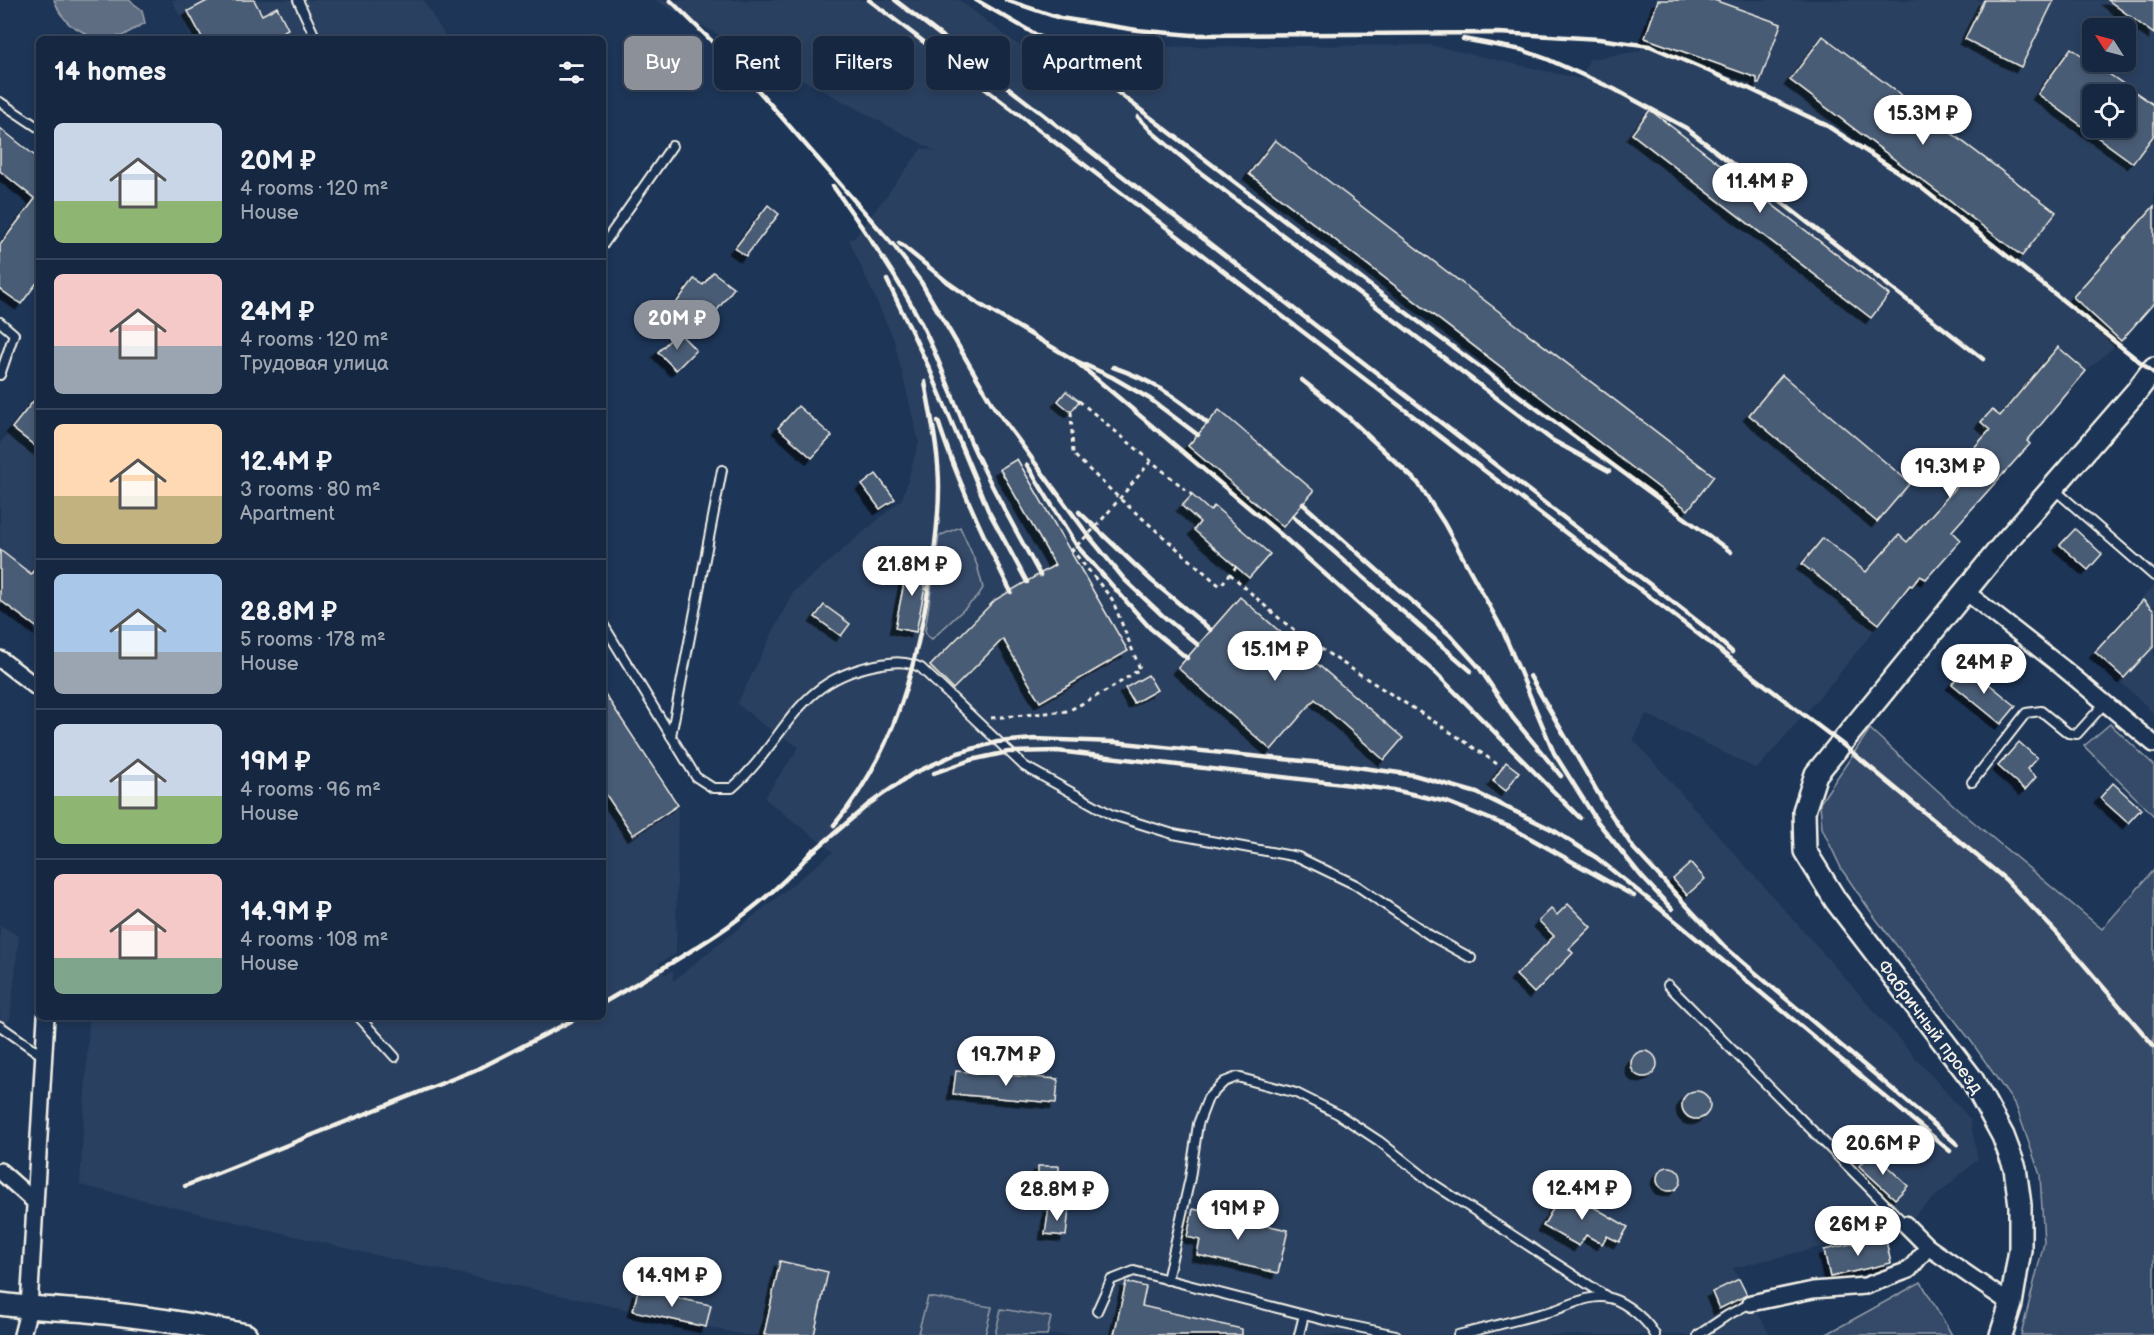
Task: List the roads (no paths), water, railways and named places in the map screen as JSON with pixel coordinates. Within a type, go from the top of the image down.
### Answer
[{"type":"main road","name":"Фабричный проезд","points":[[2001,1335],[2011,1304],[2020,1250],[2020,1205],[2015,1168],[2003,1136],[1972,1079],[1836,901],[1805,851],[1804,811],[1816,774],[2003,545],[2154,368]]},
{"type":"main road","points":[[0,1304],[88,1311],[188,1323],[246,1335]]},
{"type":"street","points":[[1966,592],[2154,744]]},
{"type":"street","points":[[0,659],[36,687]]},
{"type":"street","points":[[22,1335],[30,1308],[46,1020]]},
{"type":"street","points":[[0,1171],[35,1202]]},
{"type":"street","points":[[1905,1224],[1928,1247],[2011,1304]]},
{"type":"street","points":[[1751,1304],[1814,1290],[1865,1286],[1908,1270],[1928,1247]]},
{"type":"lane","points":[[298,0],[315,36]]},
{"type":"lane","points":[[0,102],[36,126]]},
{"type":"lane","points":[[606,241],[672,146]]},
{"type":"lane","points":[[0,322],[14,334],[0,375]]},
{"type":"lane","points":[[671,736],[722,470]]},
{"type":"lane","points":[[2052,488],[2154,576]]},
{"type":"lane","points":[[606,629],[696,777],[713,788],[732,788],[750,773],[796,710],[816,690],[851,671],[898,662],[914,664],[921,668],[1024,766],[1112,815],[1173,834],[1298,857],[1356,885],[1431,936],[1472,958]]},
{"type":"lane","points":[[1972,782],[2026,713],[2041,711],[2068,733],[2077,734],[2105,703]]},
{"type":"lane","points":[[1668,986],[1905,1224]]},
{"type":"lane","points":[[362,1020],[395,1057]]},
{"type":"lane","points":[[0,1026],[43,1056]]},
{"type":"lane","points":[[1167,1280],[1190,1178],[1198,1124],[1208,1098],[1224,1082],[1237,1077],[1296,1093],[1338,1114],[1379,1141],[1432,1183],[1641,1317],[1655,1335]]},
{"type":"lane","points":[[1097,1311],[1111,1280],[1134,1271],[1304,1315],[1396,1335]]},
{"type":"lane","points":[[1458,1335],[1555,1310],[1593,1297],[1609,1298]]},
{"type":"lane","points":[[1698,1335],[1728,1315],[1751,1304]]},
{"type":"lane","points":[[1299,1335],[1304,1315]]},
{"type":"railway","points":[[670,0],[737,66],[894,246],[921,282],[994,407],[1088,535],[1124,579],[1198,645]]},
{"type":"railway","points":[[869,0],[1842,744],[2005,879],[2055,931],[2154,1046]]},
{"type":"railway","points":[[895,0],[1705,627],[1732,652]]},
{"type":"railway","points":[[976,0],[1061,49],[1389,300],[1731,552]]},
{"type":"railway","points":[[1006,0],[1060,18],[1137,30],[1192,35],[1499,33],[1599,39],[1650,46],[1748,88],[1826,125],[1918,185],[2154,373]]},
{"type":"railway","points":[[1463,39],[1522,50],[1547,59],[1614,89],[1686,128],[1983,359]]},
{"type":"railway","points":[[1138,117],[1152,132],[1197,170],[1552,440],[1609,471]]},
{"type":"railway","points":[[833,186],[909,300],[926,332],[978,457],[1040,575]]},
{"type":"railway","points":[[899,243],[979,304],[1074,360],[1112,377],[1150,399],[1198,435]]},
{"type":"railway","points":[[887,280],[930,370],[988,510],[1027,582]]},
{"type":"railway","points":[[1074,360],[1279,533],[1436,673],[1580,818]]},
{"type":"railway","points":[[1113,367],[1163,390],[1207,423]]},
{"type":"railway","points":[[1302,380],[1348,417],[1418,483],[1444,523],[1502,629],[1554,753],[1597,821],[1642,877],[1672,909]]},
{"type":"railway","points":[[834,825],[854,799],[885,744],[907,685],[922,623],[936,539],[939,487],[936,448],[925,382]]},
{"type":"railway","points":[[938,421],[971,508],[1011,592]]},
{"type":"railway","points":[[1027,465],[1077,546],[1150,628],[1187,658]]},
{"type":"railway","points":[[1303,504],[1450,635],[1478,666],[1513,718],[1561,776]]},
{"type":"railway","points":[[1079,512],[1152,581],[1211,630]]},
{"type":"railway","points":[[1293,516],[1471,671]]},
{"type":"railway","points":[[1530,676],[1605,805],[1634,849],[1725,947],[1957,1144]]},
{"type":"railway","points":[[809,855],[869,804],[912,774],[958,753],[997,742],[1034,739],[1114,742],[1342,765],[1414,775],[1477,793],[1553,830],[1597,858],[1950,1151]]},
{"type":"railway","points":[[934,773],[971,760],[1008,752],[1057,751],[1394,790],[1447,802],[1510,827],[1634,896]]},
{"type":"railway","points":[[606,1001],[715,936],[767,896],[813,850]]},
{"type":"railway","points":[[185,1186],[480,1068],[573,1020]]}]
